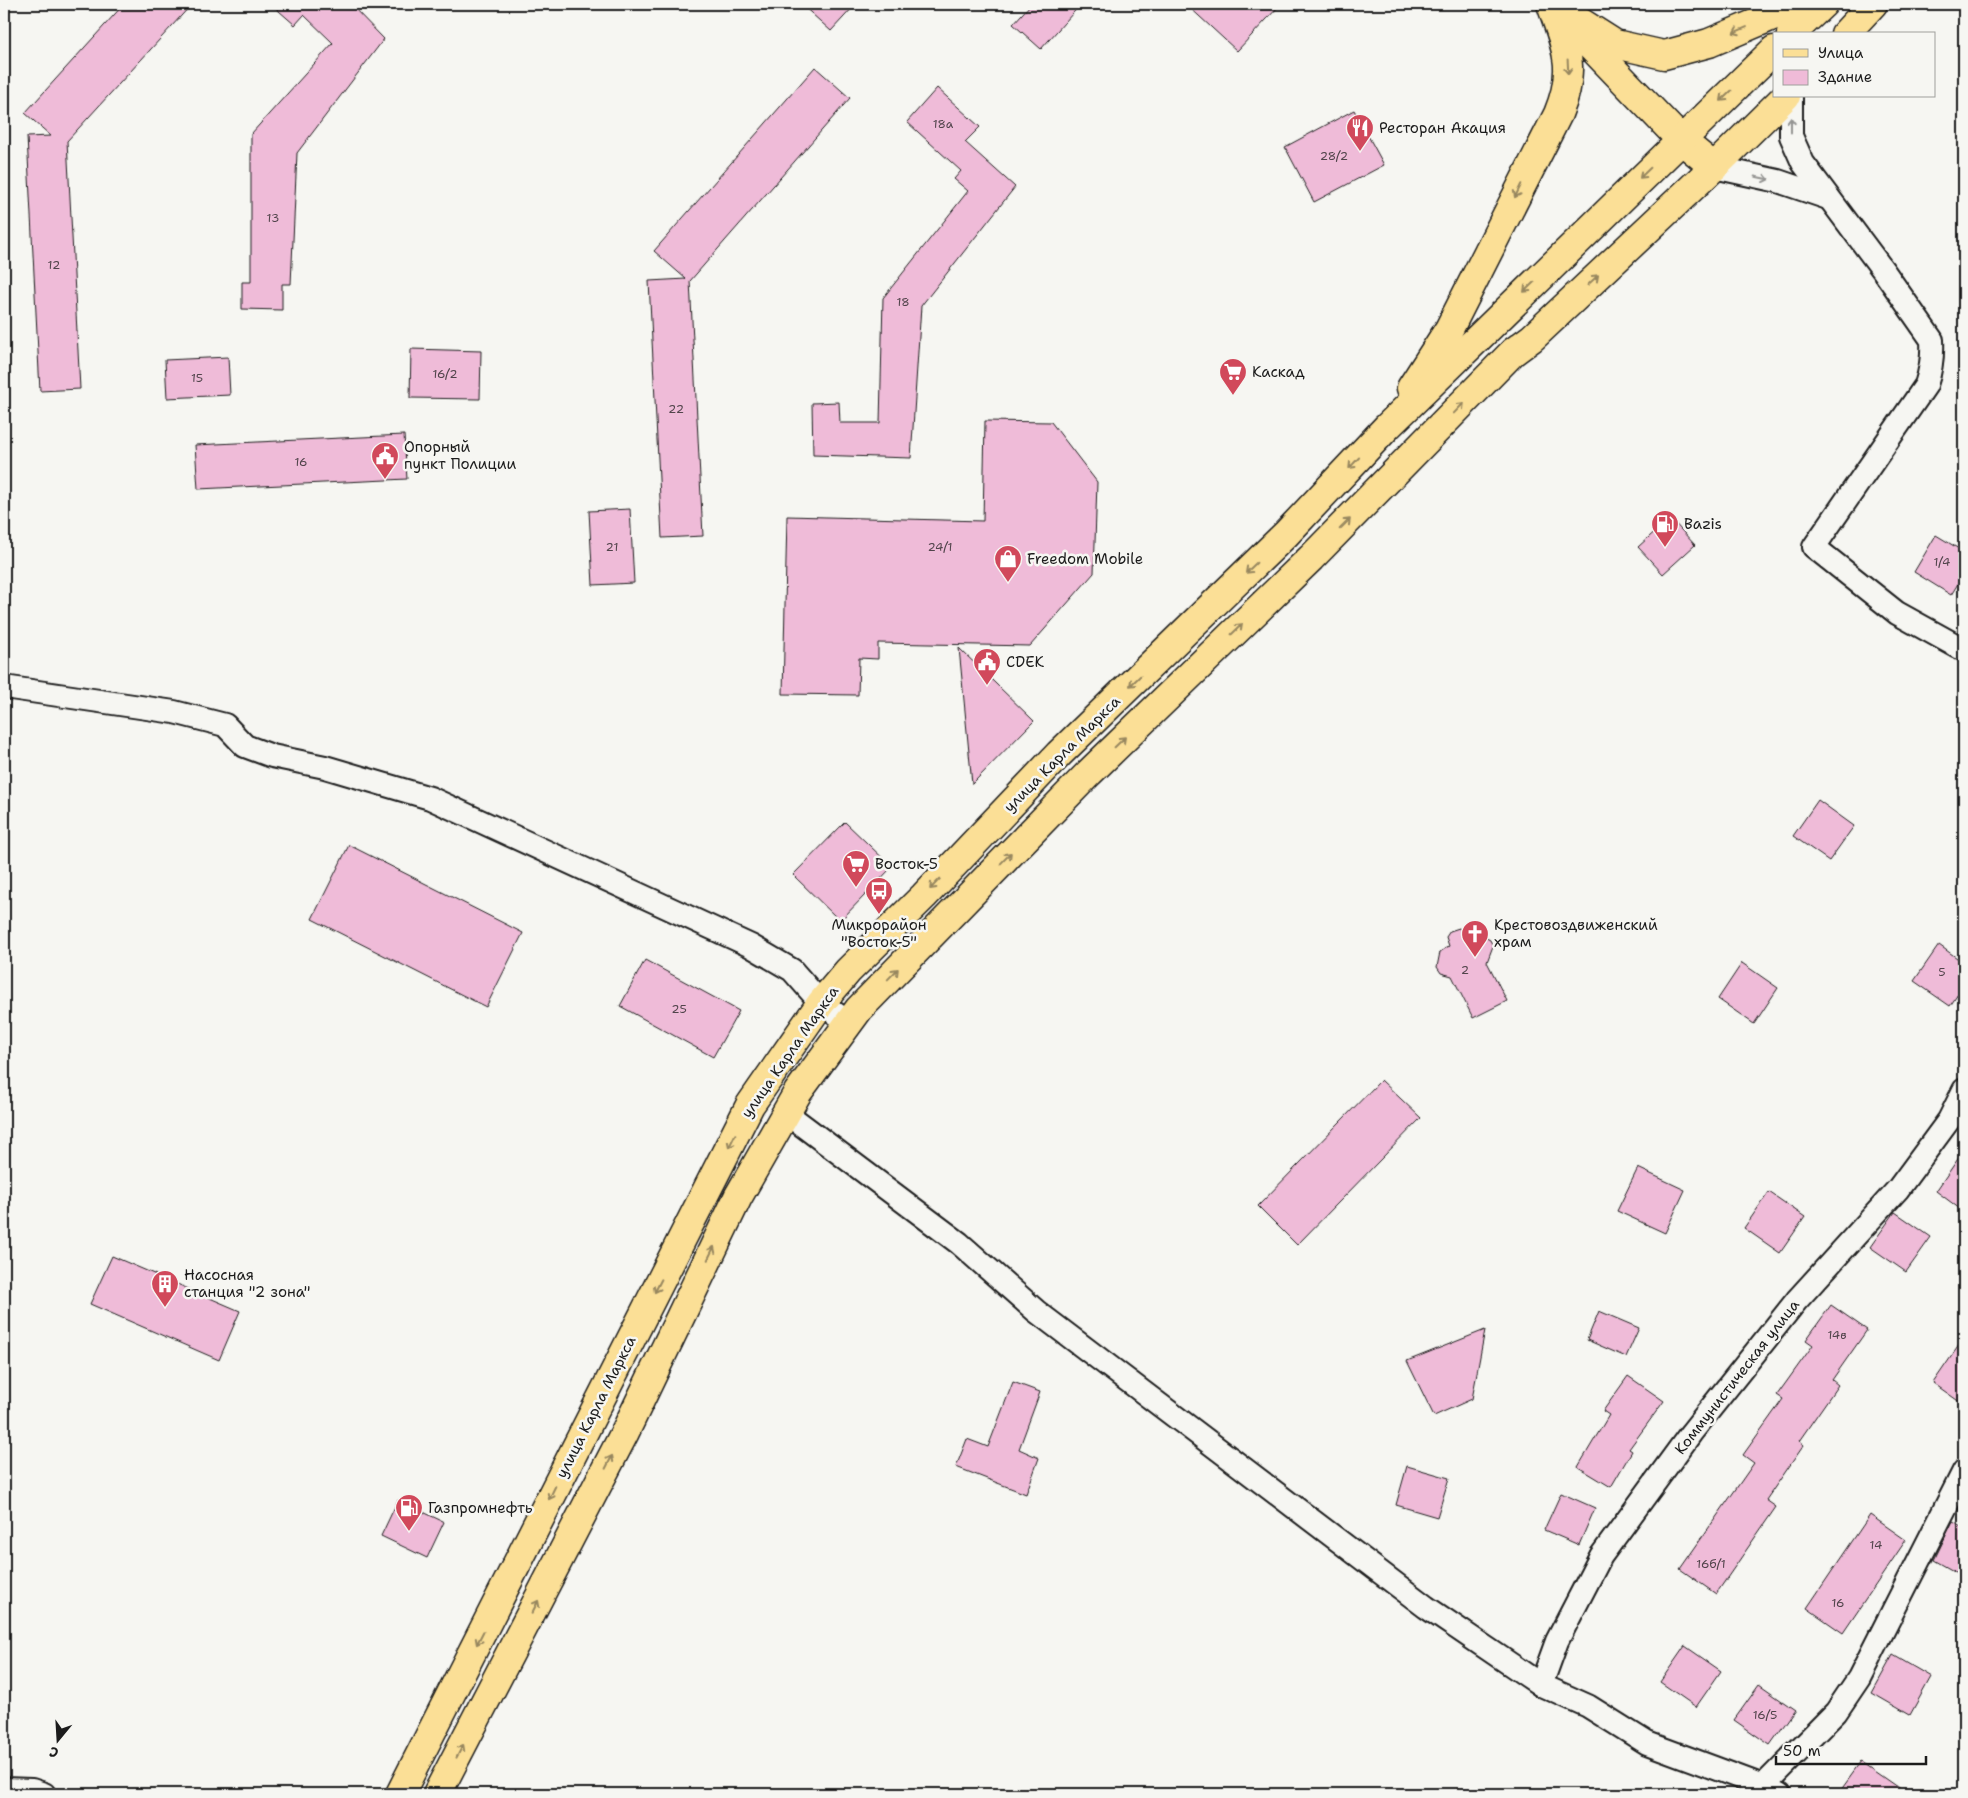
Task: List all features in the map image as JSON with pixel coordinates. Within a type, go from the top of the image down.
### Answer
[{"type":"main road","points":[[1551,4],[1615,44],[1664,55],[1709,43],[1801,4]]},
{"type":"main road","points":[[1551,4],[1680,139],[1714,167],[1784,98]]},
{"type":"main road","points":[[1387,427],[1449,329],[1558,114],[1567,91],[1567,51],[1551,4]]},
{"type":"main road","points":[[1793,32],[1823,4]]},
{"type":"main road","points":[[1847,32],[1873,4]]},
{"type":"main road","points":[[1387,427],[1680,139],[1773,51]]},
{"type":"main road","name":"улица Карла Маркса","points":[[437,1794],[625,1432],[738,1197],[798,1092],[859,1009],[1089,773],[1311,558],[1514,352],[1532,338],[1714,167]]},
{"type":"main road","name":"улица Карла Маркса","points":[[400,1794],[750,1105],[821,1003],[848,971],[924,896],[1059,754],[1286,534],[1387,427]]},
{"type":"street","points":[[1791,98],[1791,136],[1803,163],[1883,270],[1932,340],[1932,369],[1926,385],[1814,547],[1897,613],[1964,650]]},
{"type":"street","points":[[1714,167],[1778,181],[1828,198]]},
{"type":"street","points":[[4,687],[174,712],[225,725],[245,746],[272,756],[325,767],[430,798],[751,946],[792,970],[821,1003],[849,1023]]},
{"type":"street","name":"Коммунистическая улица","points":[[1541,1685],[1557,1641],[1601,1556],[1691,1433],[1797,1300],[1898,1189],[1949,1120],[1964,1090]]},
{"type":"street","points":[[786,1113],[959,1243],[1036,1311],[1426,1607],[1541,1685],[1588,1706],[1648,1743],[1771,1790],[1836,1712],[1859,1678],[1964,1471]]},
{"type":"street","points":[[4,1789],[32,1790],[44,1794]]},
{"type":"building","points":[[124,4],[192,4],[67,141],[80,389],[40,391],[27,137],[51,136],[25,113]]},
{"type":"building","points":[[271,4],[350,4],[384,39],[297,153],[291,284],[282,284],[282,310],[242,309],[242,282],[251,282],[251,134],[333,43],[304,15],[295,25]]},
{"type":"building","points":[[801,4],[856,4],[831,31]]},
{"type":"building","points":[[1031,4],[1081,4],[1041,49],[1013,24]]},
{"type":"building","points":[[1186,4],[1281,4],[1237,51]]},
{"type":"building","points":[[815,67],[850,98],[690,281],[703,536],[662,538],[649,281],[686,279],[654,251]]},
{"type":"building","points":[[937,88],[980,127],[965,142],[1015,187],[921,306],[911,458],[813,455],[812,403],[839,402],[840,423],[880,423],[883,298],[968,191],[954,179],[961,171],[907,122]]},
{"type":"building","points":[[1354,110],[1384,165],[1314,202],[1285,147]]},
{"type":"building","points":[[411,349],[481,351],[480,399],[410,398]]},
{"type":"building","points":[[228,357],[230,395],[167,398],[165,360]]},
{"type":"building","points":[[985,421],[1051,422],[1097,482],[1094,573],[1030,646],[878,643],[878,659],[859,658],[858,695],[783,694],[787,516],[983,521]]},
{"type":"building","points":[[404,435],[407,479],[198,489],[195,445]]},
{"type":"building","points":[[630,509],[634,583],[593,585],[589,511]]},
{"type":"building","points":[[1670,518],[1695,545],[1663,574],[1638,547]]},
{"type":"building","points":[[1936,535],[1964,552],[1964,574],[1951,595],[1914,572]]},
{"type":"building","points":[[959,648],[1034,721],[972,784]]},
{"type":"building","points":[[1818,800],[1854,826],[1829,861],[1793,836]]},
{"type":"building","points":[[845,822],[892,867],[840,921],[793,875]]},
{"type":"building","points":[[349,845],[523,933],[486,1007],[312,919]]},
{"type":"building","points":[[1459,928],[1470,937],[1481,935],[1490,940],[1493,946],[1487,962],[1507,1001],[1473,1018],[1452,976],[1441,973],[1437,967],[1440,952],[1449,946],[1446,937],[1450,931]]},
{"type":"building","points":[[1939,945],[1964,963],[1964,985],[1950,1006],[1914,981]]},
{"type":"building","points":[[645,960],[739,1011],[713,1057],[620,1006]]},
{"type":"building","points":[[1742,963],[1778,988],[1754,1024],[1718,999]]},
{"type":"building","points":[[1381,1080],[1421,1118],[1297,1245],[1258,1206]]},
{"type":"building","points":[[1964,1150],[1964,1212],[1936,1191]]},
{"type":"building","points":[[1638,1168],[1685,1190],[1665,1233],[1617,1211]]},
{"type":"building","points":[[1769,1192],[1805,1217],[1780,1253],[1744,1228]]},
{"type":"building","points":[[1895,1212],[1931,1237],[1906,1272],[1870,1247]]},
{"type":"building","name":"Насосная станция \"2 зона\"","points":[[112,1256],[240,1311],[219,1360],[90,1304]]},
{"type":"building","points":[[1831,1305],[1867,1330],[1832,1380],[1838,1385],[1799,1441],[1804,1445],[1766,1500],[1776,1507],[1716,1594],[1680,1569],[1754,1463],[1743,1455],[1783,1399],[1777,1395],[1813,1345],[1806,1340]]},
{"type":"building","points":[[1599,1311],[1639,1328],[1626,1357],[1587,1340]]},
{"type":"building","points":[[1485,1330],[1472,1399],[1434,1416],[1407,1361]]},
{"type":"building","points":[[1964,1338],[1964,1405],[1933,1383]]},
{"type":"building","points":[[1628,1376],[1664,1401],[1629,1449],[1632,1451],[1611,1487],[1578,1467],[1609,1415],[1603,1411]]},
{"type":"building","points":[[1013,1382],[1040,1392],[1019,1449],[1039,1458],[1026,1494],[956,1467],[967,1439],[988,1447]]},
{"type":"building","points":[[1407,1466],[1449,1478],[1437,1517],[1396,1505]]},
{"type":"building","points":[[1561,1493],[1595,1508],[1579,1545],[1544,1530]]},
{"type":"building","points":[[398,1500],[444,1522],[427,1558],[381,1536]]},
{"type":"building","points":[[1870,1515],[1906,1540],[1843,1633],[1807,1608]]},
{"type":"building","points":[[1953,1521],[1964,1527],[1964,1577],[1934,1560]]},
{"type":"building","points":[[1685,1646],[1721,1671],[1696,1707],[1660,1682]]},
{"type":"building","points":[[1893,1655],[1931,1677],[1910,1715],[1872,1693]]},
{"type":"building","points":[[1759,1685],[1795,1710],[1770,1745],[1734,1720]]},
{"type":"building","points":[[1861,1762],[1907,1794],[1838,1794]]},
{"type":"place","name":"Ресторан Акация","points":[[1360,152]]},
{"type":"place","name":"Каскад","points":[[1233,396]]},
{"type":"place","name":"Опорный пункт Полиции","points":[[385,480]]},
{"type":"place","name":"Bazis","points":[[1665,548]]},
{"type":"place","name":"Freedom Mobile","points":[[1008,583]]},
{"type":"place","name":"CDEK","points":[[987,686]]},
{"type":"place","name":"Восток-5","points":[[856,888]]},
{"type":"place","name":"Микрорайон \"Восток-5\"","points":[[879,915]]},
{"type":"place","name":"Крестовоздвиженский храм","points":[[1475,958]]},
{"type":"place","name":"Насосная станция \"2 зона\"","points":[[165,1308]]},
{"type":"place","name":"Газпромнефть","points":[[409,1532]]}]
